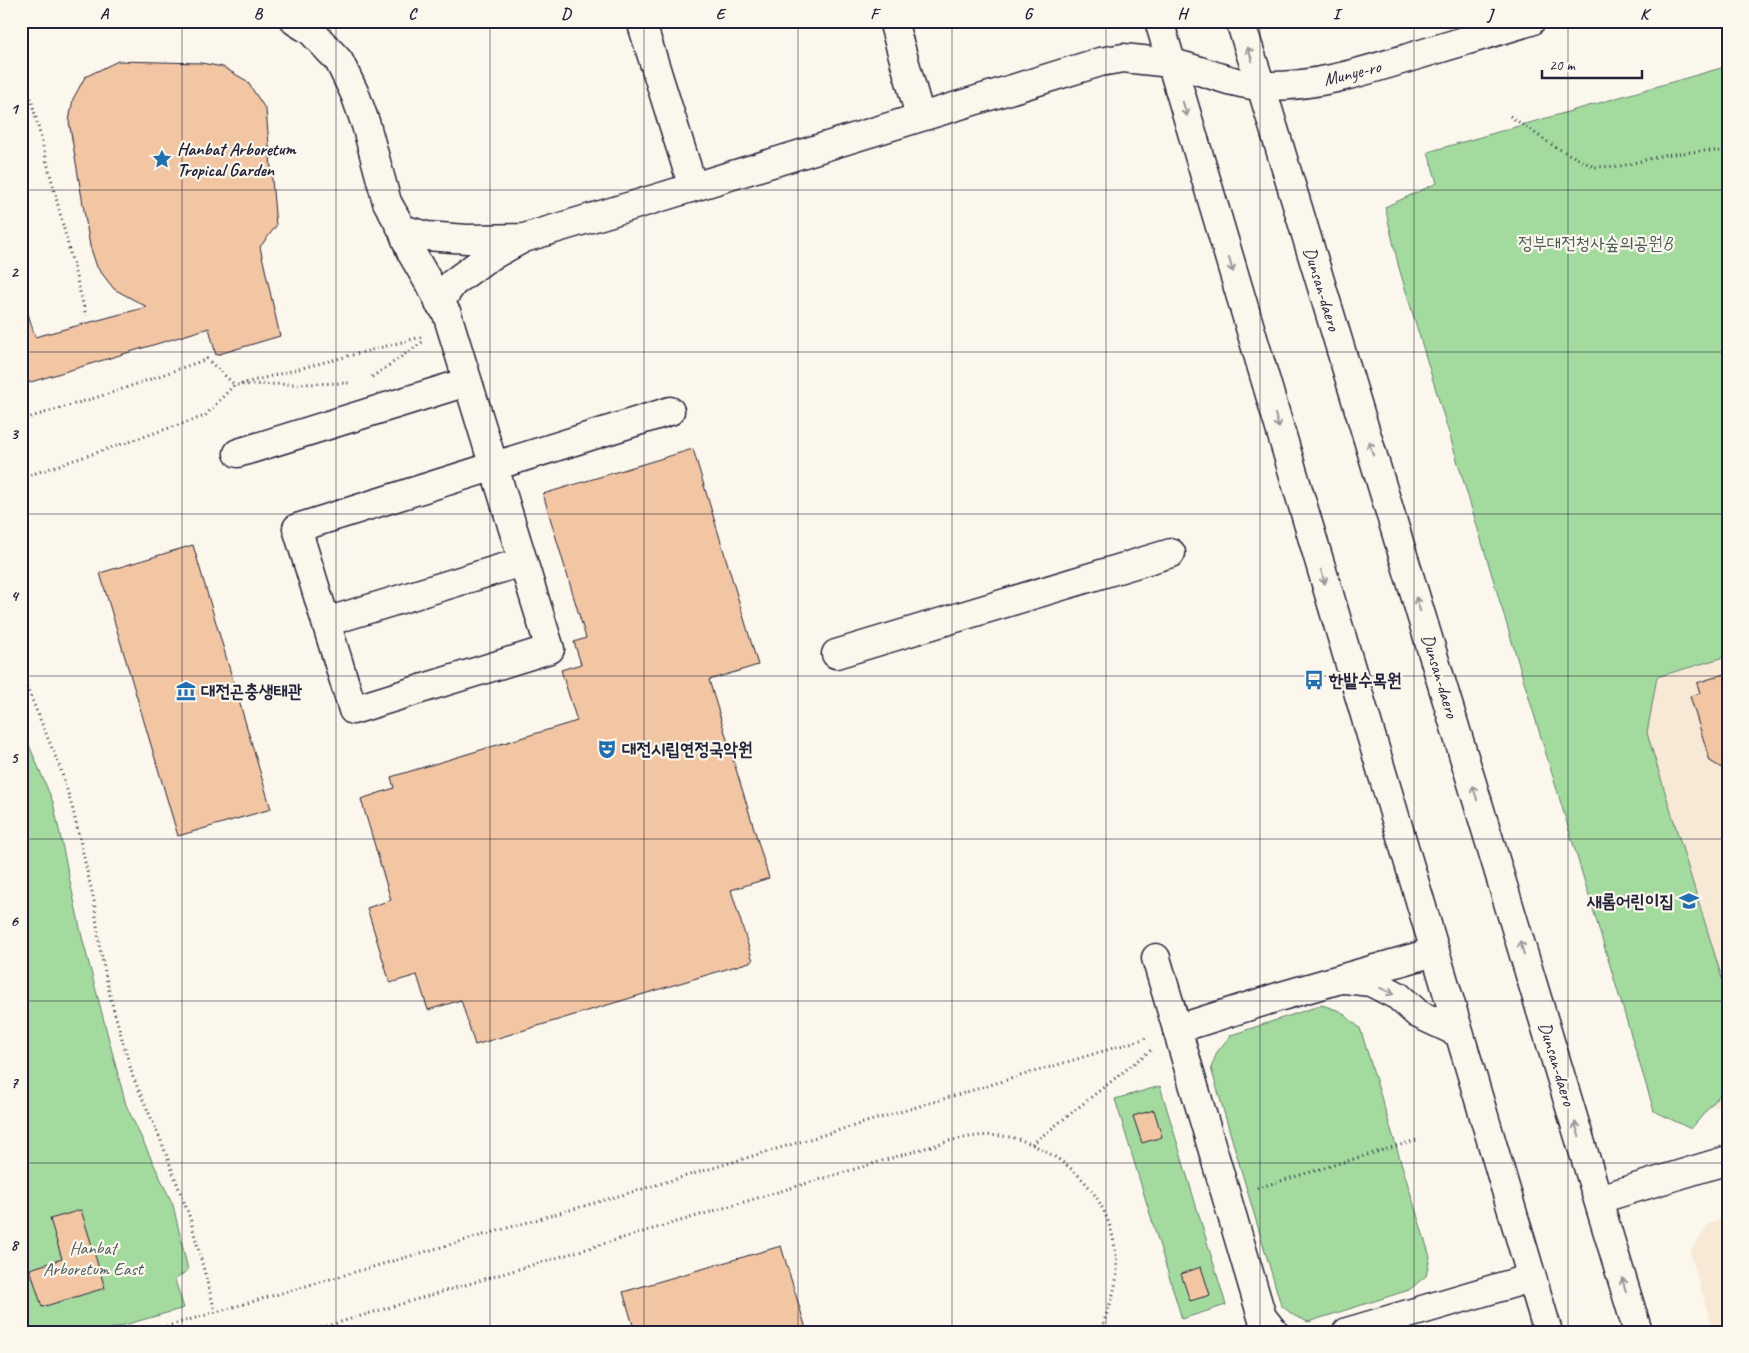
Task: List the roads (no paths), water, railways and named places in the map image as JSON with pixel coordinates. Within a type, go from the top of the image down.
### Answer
[{"type":"main road","points":[[294,21],[311,32],[339,61],[355,94],[387,202],[402,229],[411,252],[447,314],[467,382],[494,468],[522,562],[550,649],[353,710],[297,528],[494,468],[670,411]]},
{"type":"main road","points":[[641,21],[693,187]]},
{"type":"main road","points":[[893,21],[920,116]]},
{"type":"main road","points":[[1159,21],[1548,1332]]},
{"type":"main road","name":"Dunsan-daero","points":[[1240,21],[1638,1332]]},
{"type":"main road","name":"Munye-ro","points":[[524,238],[1109,60],[1123,58],[1171,63],[1230,80],[1261,86],[1311,84],[1356,74],[1531,21]]},
{"type":"main road","points":[[402,229],[426,236],[524,238]]},
{"type":"main road","points":[[439,303],[454,283],[484,260],[524,238]]},
{"type":"main road","points":[[238,453],[467,382]]},
{"type":"main road","points":[[836,654],[1171,552]]},
{"type":"main road","points":[[326,622],[522,562]]},
{"type":"main road","points":[[1178,1029],[1434,952]]},
{"type":"main road","points":[[1156,958],[1262,1317],[1274,1332]]},
{"type":"main road","points":[[1341,979],[1372,982],[1398,996],[1418,1014],[1459,1033]]},
{"type":"main road","points":[[1599,1199],[1728,1160]]},
{"type":"main road","points":[[1347,1332],[1531,1278]]},
{"type":"place","name":"Hanbat Arboretum Tropical Garden","points":[[162,159]]},
{"type":"place","name":"한밭수목원","points":[[1314,680]]},
{"type":"place","name":"대전곤충생태관","points":[[186,691]]},
{"type":"place","name":"대전시립연정국악원","points":[[607,749]]},
{"type":"place","name":"새롬어린이집","points":[[1689,901]]},
{"type":"park label","name":"정부대전청사숲의공원B","points":[[1595,243]]},
{"type":"park label","name":"Hanbat Arboretum East","points":[[93,1258]]}]
